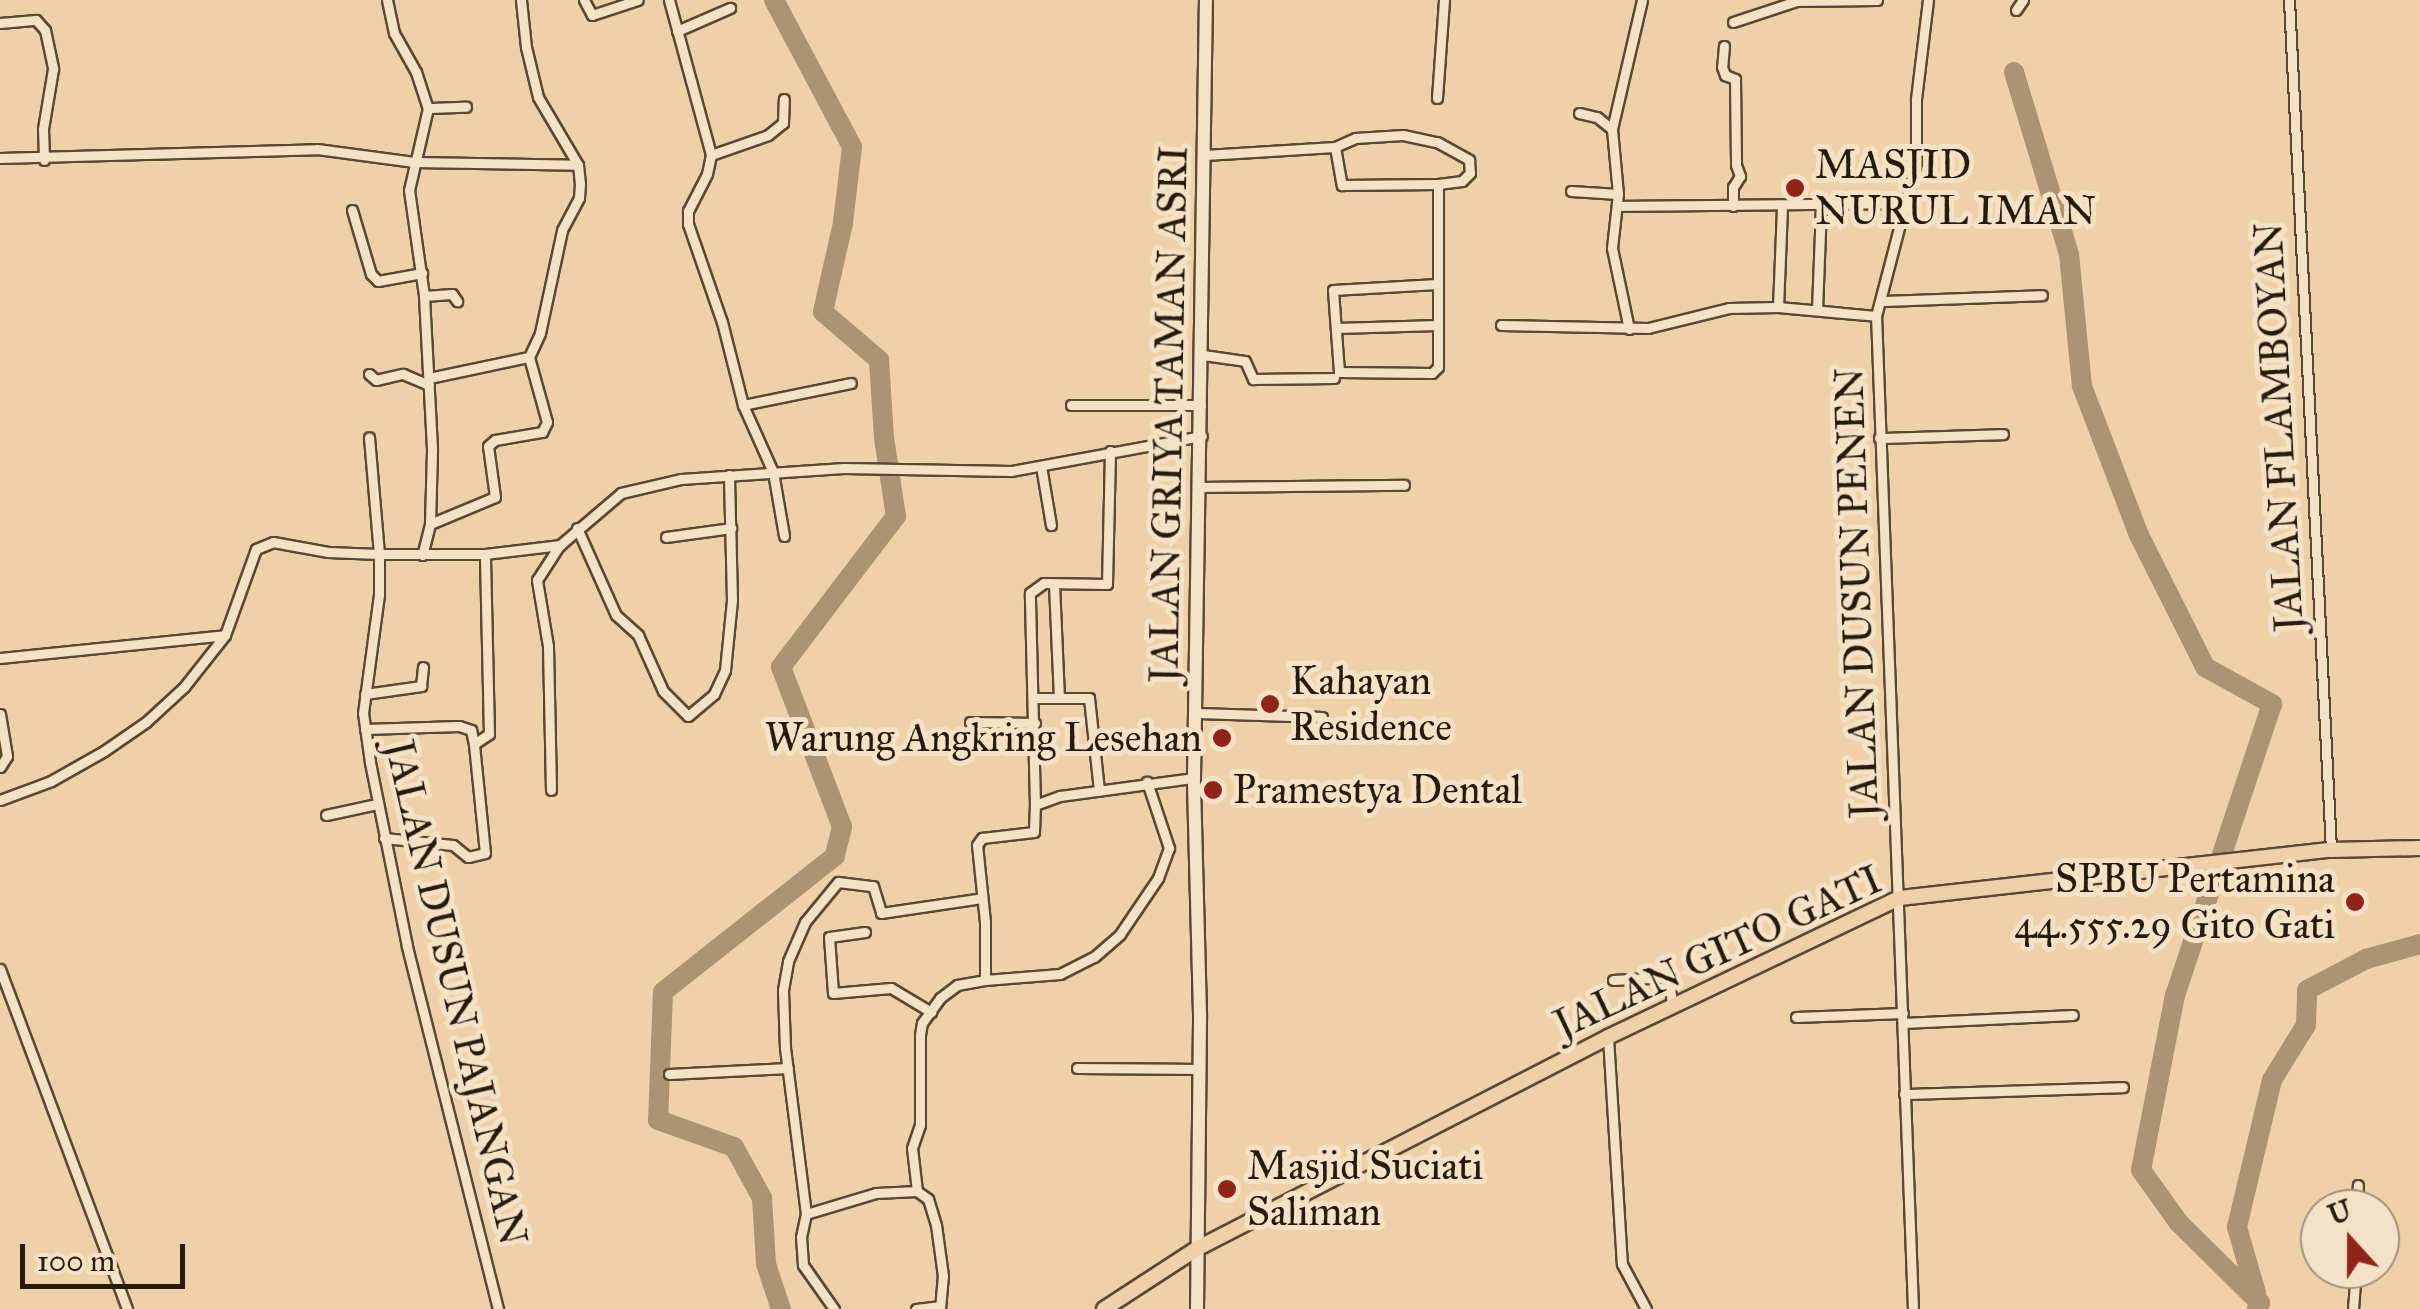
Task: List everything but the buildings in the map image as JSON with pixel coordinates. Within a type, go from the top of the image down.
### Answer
[{"type":"main road","name":"JALAN GITO GATI","points":[[1104,1309],[1198,1248],[1608,1037],[1900,898],[2331,850],[2420,848]]},
{"type":"street","points":[[387,0],[394,34],[416,72],[428,108],[414,162],[410,206],[422,273],[429,382],[430,524],[422,555]]},
{"type":"street","points":[[430,524],[495,498],[488,446],[494,440],[542,432],[547,414],[529,357],[543,322],[562,230],[578,198],[578,165],[538,98],[521,0]]},
{"type":"street","points":[[584,0],[592,16],[638,0]]},
{"type":"street","points":[[669,0],[711,155],[707,174],[688,210],[688,224],[711,286],[744,405],[773,472],[784,536]]},
{"type":"street","name":"JALAN GRIYA TAMAN ASRI","points":[[1197,1309],[1199,1069],[1194,778],[1202,487],[1206,0]]},
{"type":"street","points":[[1438,98],[1444,0]]},
{"type":"street","points":[[1629,329],[1612,248],[1618,194],[1612,128],[1642,0]]},
{"type":"street","points":[[1733,22],[1797,1],[1877,0]]},
{"type":"street","name":"JALAN DUSUN PENEN","points":[[1912,1309],[1876,316],[1916,155],[1916,99],[1928,0]]},
{"type":"street","points":[[2016,10],[2023,0]]},
{"type":"street","name":"JALAN FLAMBOYAN","points":[[2288,0],[2331,850]]},
{"type":"street","points":[[677,30],[730,8]]},
{"type":"street","points":[[0,23],[36,20],[45,30],[53,69],[43,129],[44,160]]},
{"type":"street","points":[[1724,46],[1722,68],[1725,75],[1735,78],[1736,165],[1740,176],[1734,187],[1733,206]]},
{"type":"street","points":[[711,155],[768,135],[783,123],[784,100]]},
{"type":"street","points":[[428,108],[466,107]]},
{"type":"street","points":[[1580,113],[1597,116],[1612,128]]},
{"type":"street","points":[[1205,155],[1335,147],[1355,138],[1403,135],[1438,142],[1469,160],[1470,173],[1462,182],[1342,184],[1335,147]]},
{"type":"street","points":[[0,158],[44,160],[133,152],[317,149],[414,162],[578,165]]},
{"type":"street","points":[[1436,284],[1339,286],[1332,294],[1338,372],[1432,373],[1439,363],[1438,184]]},
{"type":"street","points":[[1570,191],[1618,194]]},
{"type":"street","points":[[1618,206],[1905,203]]},
{"type":"street","points":[[1817,310],[1821,206]]},
{"type":"street","points":[[1778,307],[1782,207]]},
{"type":"street","points":[[352,210],[371,274],[378,281],[422,273]]},
{"type":"street","points":[[424,296],[452,294],[458,301]]},
{"type":"street","points":[[1882,301],[2042,295]]},
{"type":"street","points":[[1502,325],[1629,329],[1670,324],[1714,310],[1778,307],[1876,316]]},
{"type":"street","points":[[1336,328],[1438,325]]},
{"type":"street","points":[[1203,356],[1245,361],[1253,379],[1334,378]]},
{"type":"street","points":[[369,374],[376,380],[403,374],[429,382],[529,357]]},
{"type":"street","points":[[744,405],[852,383]]},
{"type":"street","points":[[1071,405],[1201,405]]},
{"type":"street","points":[[1879,438],[2003,434]]},
{"type":"street","points":[[551,790],[548,646],[537,580],[560,545],[594,511],[637,486],[844,468],[976,473],[1040,466],[1202,436]]},
{"type":"street","name":"JALAN DUSUN PAJANGAN","points":[[370,437],[379,554],[364,728],[384,838],[498,1309]]},
{"type":"street","points":[[984,980],[978,845],[982,838],[1034,832],[1030,593],[1034,586],[1107,584],[1110,451]]},
{"type":"street","points":[[1040,466],[1051,526]]},
{"type":"street","points":[[577,528],[616,615],[638,635],[663,691],[688,716],[714,694],[726,670],[729,476]]},
{"type":"street","points":[[1202,487],[1404,485]]},
{"type":"street","points":[[666,537],[731,528]]},
{"type":"street","points":[[0,800],[51,780],[146,722],[184,686],[225,635],[252,557],[264,544],[422,555],[485,554],[560,545]]},
{"type":"street","points":[[474,744],[484,741],[492,723],[485,554]]},
{"type":"street","points":[[1054,584],[1059,697]]},
{"type":"street","points":[[0,658],[225,635]]},
{"type":"street","points":[[365,694],[422,686],[423,667]]},
{"type":"street","points":[[1034,698],[1090,700],[1098,790]]},
{"type":"street","points":[[1198,713],[1322,717]]},
{"type":"street","points":[[0,714],[7,756],[0,767]]},
{"type":"street","points":[[970,722],[1034,724]]},
{"type":"street","points":[[364,728],[459,726],[471,730],[474,744],[485,853],[468,857],[453,844],[384,838]]},
{"type":"street","points":[[1035,805],[1071,793],[1194,778]]},
{"type":"street","points":[[918,1192],[912,1148],[920,1125],[920,1035],[931,1012],[957,985],[1060,974],[1094,957],[1120,934],[1158,878],[1170,848],[1147,782]]},
{"type":"street","points":[[326,814],[378,804]]},
{"type":"street","points":[[834,1309],[803,1265],[801,1238],[806,1214],[783,990],[788,961],[805,922],[834,885],[852,881],[873,886],[881,913],[982,898]]},
{"type":"street","points":[[866,932],[829,937],[833,993],[891,988],[931,1012]]},
{"type":"street","points":[[0,969],[127,1309]]},
{"type":"street","points":[[1613,980],[1669,977],[1672,1006]]},
{"type":"street","points":[[1796,1017],[2073,1016]]},
{"type":"street","points":[[1608,1037],[1622,1264],[1646,1309]]},
{"type":"street","points":[[669,1074],[788,1068]]},
{"type":"street","points":[[1078,1068],[1199,1069]]},
{"type":"street","points":[[1904,1094],[2123,1087]]},
{"type":"street","points":[[2358,1185],[2358,1189]]},
{"type":"street","points":[[806,1214],[876,1192],[918,1192],[928,1200],[936,1225],[943,1276],[940,1308],[916,1309]]},
{"type":"waterway","points":[[774,0],[852,147],[843,223],[823,312],[879,360],[884,438],[896,516],[781,667],[842,827],[835,856],[663,992],[658,1120],[734,1147],[762,1198],[766,1264],[781,1309]]},
{"type":"waterway","points":[[2014,72],[2069,254],[2082,386],[2139,535],[2205,667],[2272,704],[2175,995],[2141,1170],[2179,1223],[2260,1303],[2257,1309]]},
{"type":"waterway","points":[[2256,1293],[2237,1227],[2272,1080],[2306,1025],[2307,990],[2366,959],[2420,944]]},
{"type":"place","name":"MASJID NURUL IMAN","points":[[1795,188]]},
{"type":"place","name":"Kahayan Residence","points":[[1270,704]]},
{"type":"place","name":"Warung Angkring Lesehan","points":[[1222,738]]},
{"type":"place","name":"Pramestya Dental","points":[[1213,790]]},
{"type":"place","name":"SPBU Pertamina 44.555.29 Gito Gati","points":[[2355,902]]},
{"type":"place","name":"Masjid Suciati Saliman","points":[[1227,1189]]}]
